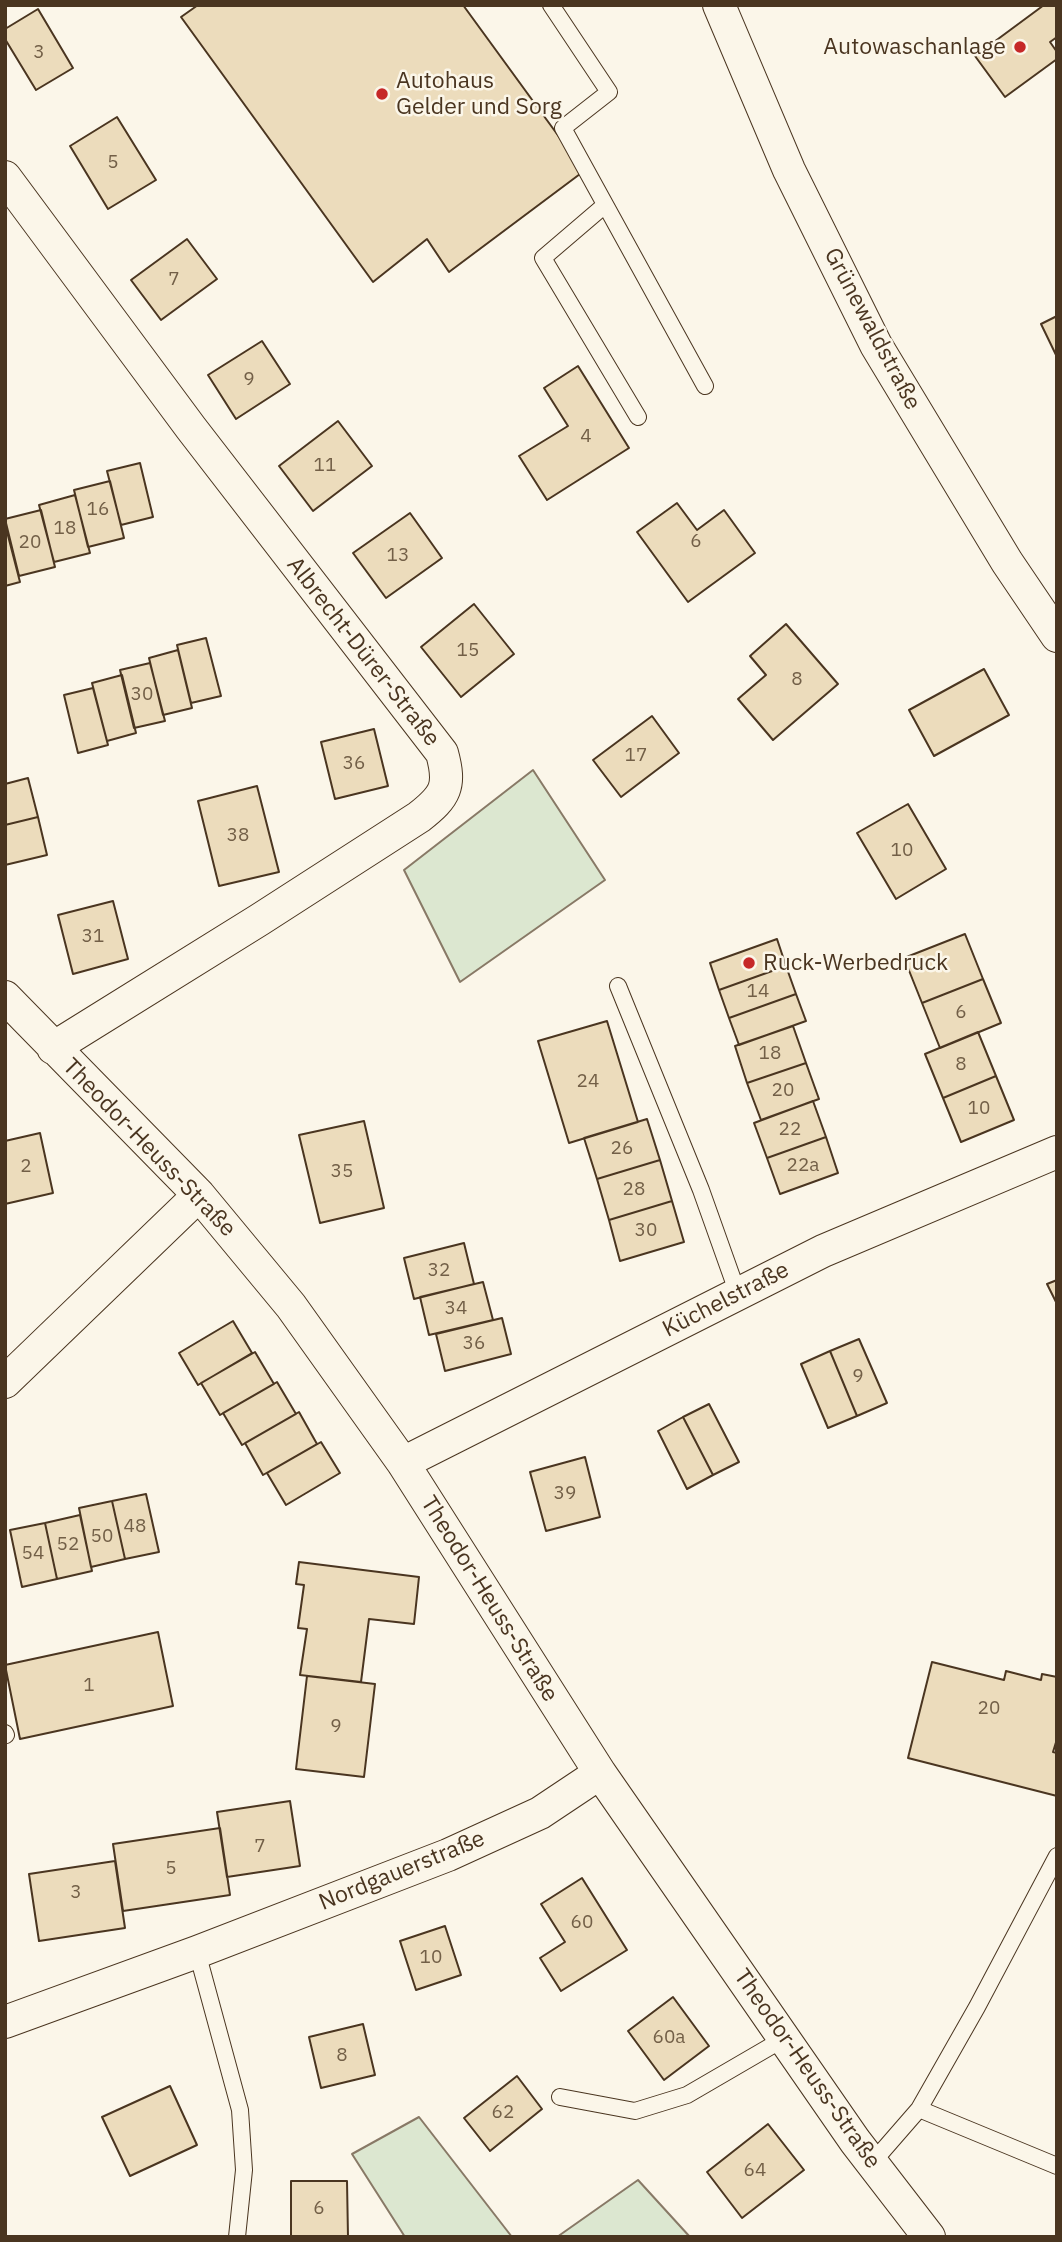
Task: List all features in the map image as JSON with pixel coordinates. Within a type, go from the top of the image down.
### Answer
[{"type":"street","name":"Grünewaldstraße","points":[[719,5],[789,170],[876,345],[1007,562],[1057,636]]},
{"type":"street","name":"Albrecht-Dürer-Straße","points":[[5,177],[191,428],[442,753],[447,773],[446,790],[419,817],[53,1048]]},
{"type":"street","name":"Theodor-Heuss-Straße","points":[[5,997],[199,1195],[291,1306],[403,1463],[600,1773],[872,2162],[929,2237]]},
{"type":"street","name":"Küchelstraße","points":[[403,1463],[823,1251],[1057,1152]]},
{"type":"street","points":[[5,1382],[199,1195]]},
{"type":"street","name":"Nordgauerstraße","points":[[5,2022],[197,1952],[448,1855],[540,1813],[600,1773]]},
{"type":"lane","points":[[551,5],[609,92],[563,128],[705,386]]},
{"type":"lane","points":[[605,205],[543,258],[638,417]]},
{"type":"lane","points":[[618,986],[701,1190],[738,1294]]},
{"type":"lane","points":[[872,2162],[919,2109],[1057,1856]]},
{"type":"lane","points":[[197,1952],[240,2110],[244,2170],[237,2237]]},
{"type":"lane","points":[[560,2097],[635,2111],[687,2095],[785,2038]]},
{"type":"lane","points":[[919,2109],[1057,2166]]},
{"type":"green space","points":[[533,770],[605,880],[460,982],[404,870]]},
{"type":"green space","points":[[419,2117],[512,2237],[405,2237],[352,2154]]},
{"type":"green space","points":[[638,2180],[690,2237],[557,2237]]},
{"type":"building","name":"Autohaus Gelder und Sorg","points":[[198,5],[463,5],[584,171],[449,272],[427,239],[373,282],[181,17]]},
{"type":"building","name":"Autowaschanlage","points":[[1044,5],[1057,5],[1057,37],[1050,42],[1057,52],[1057,59],[1005,97],[975,56]]},
{"type":"building","points":[[38,9],[73,68],[36,90],[5,39],[5,29]]},
{"type":"building","points":[[117,117],[156,180],[108,209],[70,146]]},
{"type":"building","points":[[187,239],[217,279],[161,320],[131,280]]},
{"type":"building","points":[[1057,316],[1057,357],[1041,324]]},
{"type":"building","points":[[262,341],[290,384],[236,419],[208,375]]},
{"type":"building","points":[[578,366],[629,448],[547,500],[519,456],[568,426],[544,388]]},
{"type":"building","points":[[338,421],[372,466],[313,511],[279,466]]},
{"type":"building","points":[[140,463],[153,517],[121,525],[107,471]]},
{"type":"building","points":[[110,481],[124,538],[88,547],[74,490]]},
{"type":"building","points":[[75,495],[90,553],[54,562],[39,505]]},
{"type":"building","points":[[677,503],[697,530],[724,510],[755,553],[688,602],[637,532]]},
{"type":"building","points":[[41,510],[55,567],[19,576],[5,519]]},
{"type":"building","points":[[410,513],[442,558],[386,598],[353,553]]},
{"type":"building","points":[[5,524],[20,582],[5,586]]},
{"type":"building","points":[[474,604],[514,654],[461,697],[421,647]]},
{"type":"building","points":[[786,624],[838,684],[773,740],[738,699],[766,675],[750,656]]},
{"type":"building","points":[[206,638],[221,696],[191,703],[177,645]]},
{"type":"building","points":[[178,650],[192,708],[163,715],[149,658]]},
{"type":"building","points":[[150,663],[165,721],[134,728],[120,670]]},
{"type":"building","points":[[984,669],[1009,715],[934,756],[909,710]]},
{"type":"building","points":[[122,675],[136,733],[107,741],[92,683]]},
{"type":"building","points":[[93,688],[108,745],[78,753],[64,695]]},
{"type":"building","points":[[652,716],[679,753],[621,797],[593,760]]},
{"type":"building","points":[[374,729],[388,786],[335,799],[321,742]]},
{"type":"building","points":[[28,778],[38,817],[5,825],[5,784]]},
{"type":"building","points":[[257,786],[279,872],[219,886],[198,801]]},
{"type":"building","points":[[908,804],[946,869],[896,899],[857,833]]},
{"type":"building","points":[[38,817],[47,855],[5,865],[5,825]]},
{"type":"building","points":[[113,901],[128,959],[73,974],[58,915]]},
{"type":"building","points":[[965,934],[983,979],[922,1003],[904,958]]},
{"type":"building","points":[[777,939],[786,966],[719,990],[710,963]]},
{"type":"building","points":[[786,966],[796,994],[729,1018],[719,990]]},
{"type":"building","points":[[983,979],[1001,1023],[940,1048],[922,1003]]},
{"type":"building","points":[[796,994],[806,1021],[739,1045],[729,1018]]},
{"type":"building","points":[[607,1021],[638,1122],[569,1143],[538,1041]]},
{"type":"building","points":[[793,1026],[806,1063],[747,1083],[735,1046]]},
{"type":"building","points":[[978,1032],[996,1076],[943,1098],[925,1054]]},
{"type":"building","points":[[806,1063],[819,1099],[761,1120],[747,1083]]},
{"type":"building","points":[[996,1076],[1014,1120],[961,1142],[943,1098]]},
{"type":"building","points":[[813,1101],[826,1137],[767,1158],[754,1123]]},
{"type":"building","points":[[647,1119],[660,1160],[597,1179],[584,1138]]},
{"type":"building","points":[[364,1121],[384,1208],[320,1223],[299,1135]]},
{"type":"building","points":[[40,1133],[53,1193],[5,1204],[5,1141]]},
{"type":"building","points":[[826,1137],[838,1173],[780,1194],[767,1158]]},
{"type":"building","points":[[660,1160],[672,1201],[609,1220],[597,1179]]},
{"type":"building","points":[[672,1201],[684,1242],[620,1261],[609,1220]]},
{"type":"building","points":[[464,1243],[474,1284],[414,1299],[404,1258]]},
{"type":"building","points":[[1057,1280],[1057,1304],[1047,1284]]},
{"type":"building","points":[[483,1282],[493,1320],[429,1335],[420,1297]]},
{"type":"building","points":[[502,1318],[511,1354],[445,1371],[436,1334]]},
{"type":"building","points":[[233,1321],[252,1353],[198,1385],[179,1353]]},
{"type":"building","points":[[859,1339],[887,1403],[857,1416],[830,1351]]},
{"type":"building","points":[[830,1351],[857,1416],[828,1428],[801,1364]]},
{"type":"building","points":[[255,1352],[274,1384],[220,1415],[201,1383]]},
{"type":"building","points":[[277,1382],[296,1414],[242,1445],[223,1413]]},
{"type":"building","points":[[709,1404],[739,1462],[713,1475],[683,1417]]},
{"type":"building","points":[[299,1412],[317,1444],[263,1475],[245,1443]]},
{"type":"building","points":[[683,1417],[713,1475],[687,1489],[658,1431]]},
{"type":"building","points":[[321,1442],[340,1473],[286,1505],[267,1473]]},
{"type":"building","points":[[585,1457],[600,1517],[546,1531],[530,1472]]},
{"type":"building","points":[[146,1494],[159,1552],[125,1559],[112,1501]]},
{"type":"building","points":[[112,1501],[125,1559],[91,1567],[79,1508]]},
{"type":"building","points":[[80,1515],[92,1571],[57,1579],[45,1523]]},
{"type":"building","points":[[45,1523],[57,1579],[22,1587],[10,1530]]},
{"type":"building","points":[[299,1562],[419,1577],[414,1624],[369,1619],[361,1682],[300,1675],[307,1629],[298,1628],[304,1585],[296,1584]]},
{"type":"building","points":[[158,1632],[173,1706],[20,1739],[5,1665]]},
{"type":"building","points":[[932,1662],[1004,1680],[1006,1671],[1041,1680],[1042,1674],[1057,1677],[1057,1739],[1053,1752],[1057,1753],[1057,1796],[908,1758]]},
{"type":"building","points":[[307,1676],[375,1684],[364,1777],[296,1769]]},
{"type":"building","points":[[290,1801],[300,1866],[227,1877],[217,1812]]},
{"type":"building","points":[[220,1828],[230,1895],[123,1911],[113,1844]]},
{"type":"building","points":[[115,1861],[125,1928],[39,1941],[29,1874]]},
{"type":"building","points":[[582,1878],[627,1950],[561,1991],[540,1958],[565,1942],[541,1904]]},
{"type":"building","points":[[445,1926],[461,1975],[416,1990],[400,1941]]},
{"type":"building","points":[[673,1997],[709,2046],[664,2080],[628,2031]]},
{"type":"building","points":[[363,2024],[375,2075],[321,2088],[309,2037]]},
{"type":"building","points":[[517,2076],[542,2109],[490,2151],[464,2118]]},
{"type":"building","points":[[170,2086],[197,2145],[130,2176],[102,2117]]},
{"type":"building","points":[[768,2124],[804,2170],[742,2218],[707,2172]]},
{"type":"building","points":[[291,2181],[347,2181],[348,2237],[291,2237]]},
{"type":"place","name":"Autowaschanlage","points":[[1020,47]]},
{"type":"place","name":"Autohaus Gelder und Sorg","points":[[382,94]]},
{"type":"place","name":"Ruck-Werbedruck","points":[[749,963]]}]
